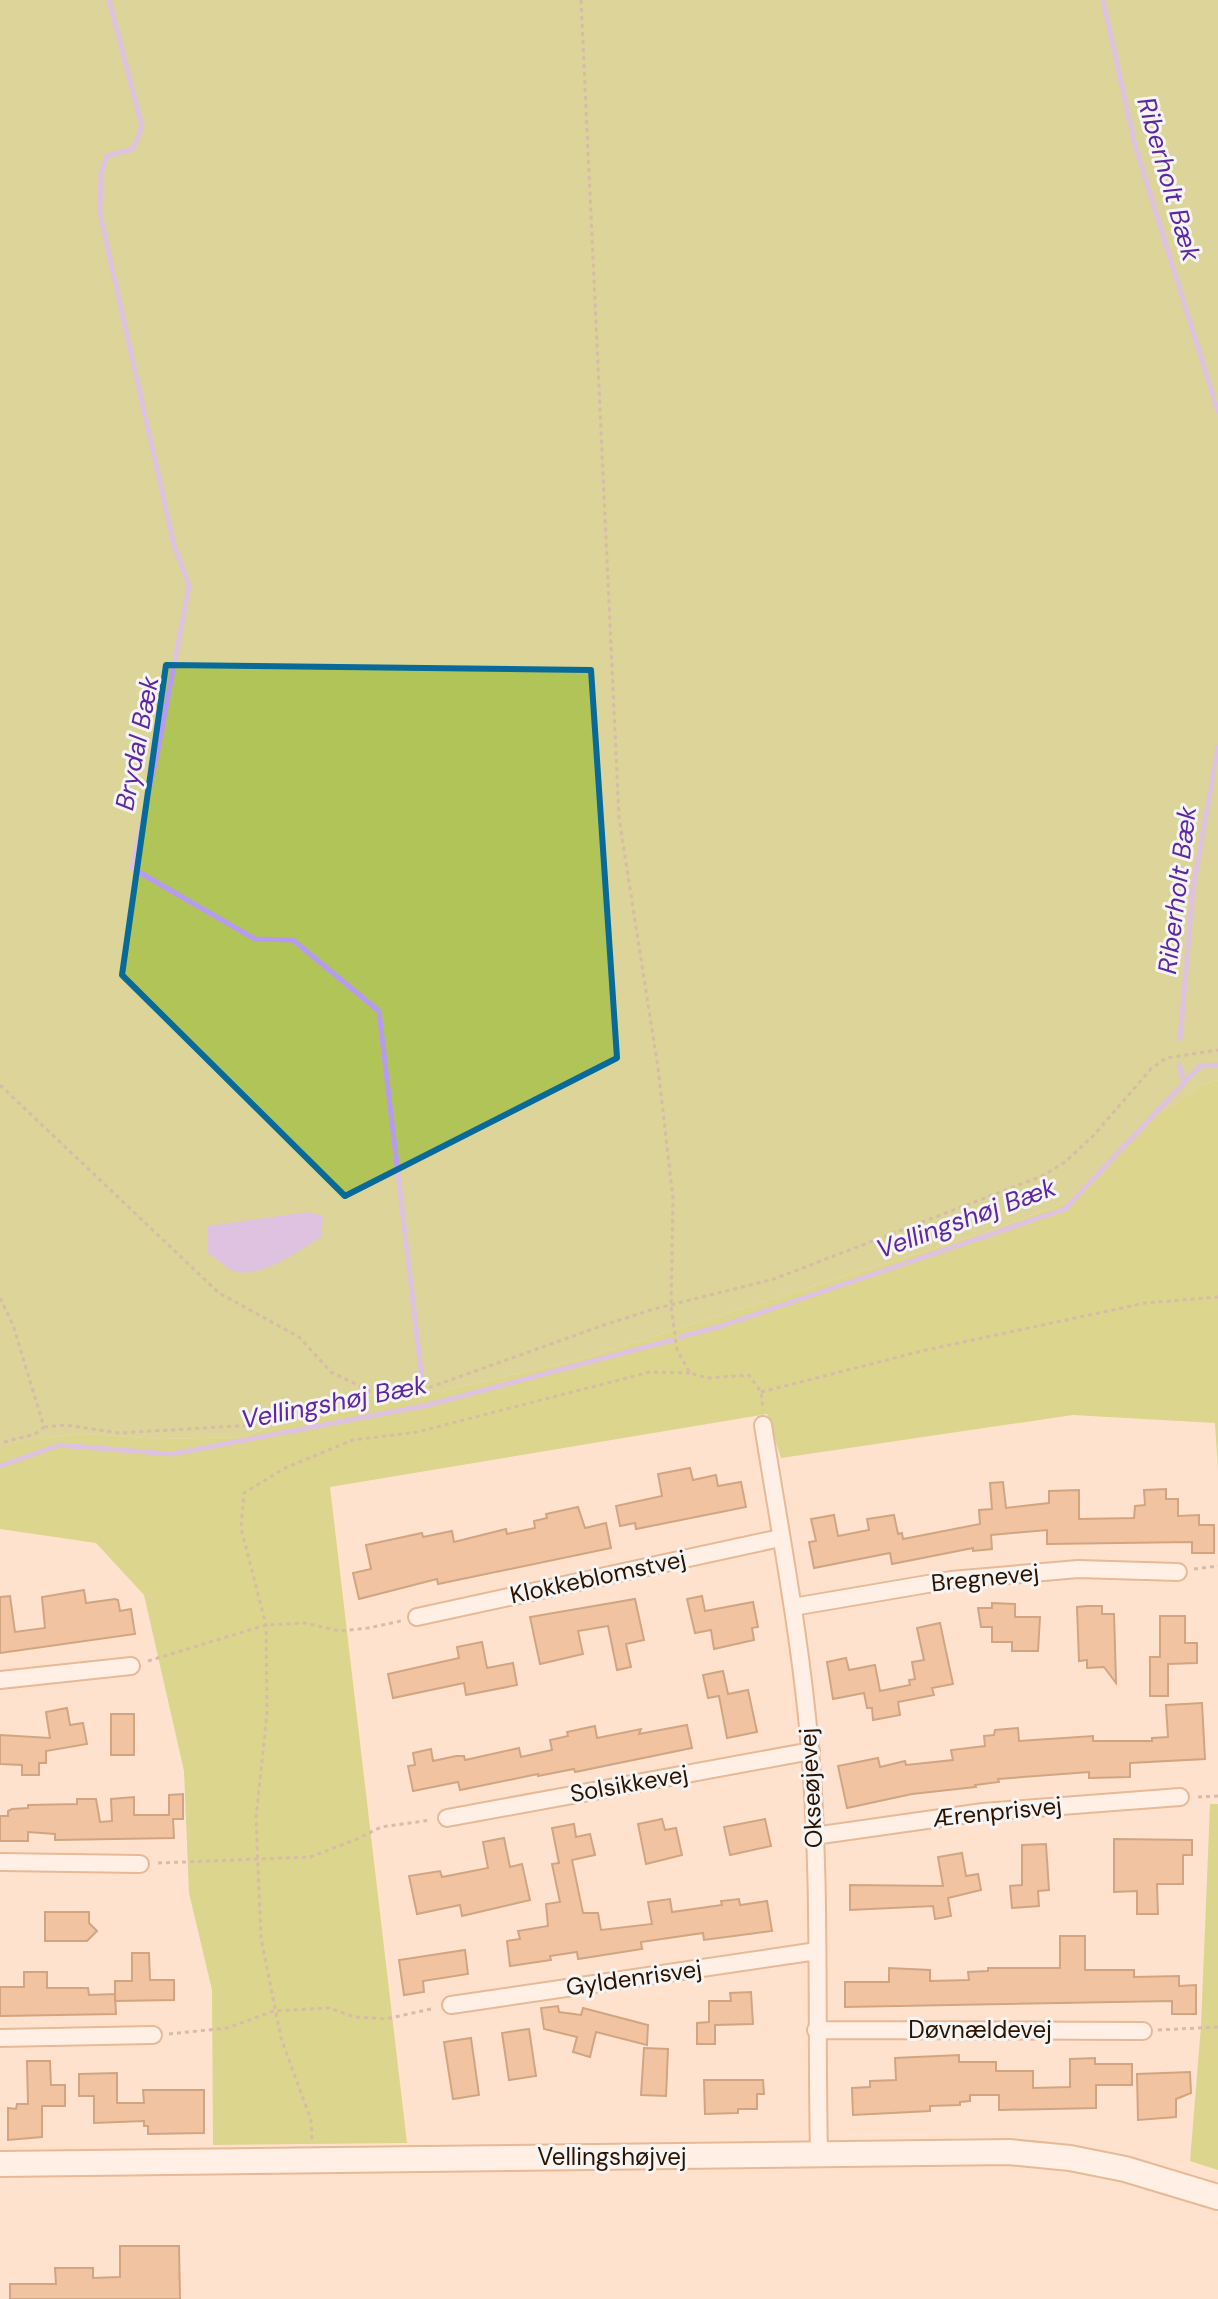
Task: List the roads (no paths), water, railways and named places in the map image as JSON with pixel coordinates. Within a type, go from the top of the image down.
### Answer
[{"type":"street","name":"Okseøjevej","points":[[763,1425],[793,1607],[811,1751],[819,2155]]},
{"type":"street","name":"Klokkeblomstvej","points":[[417,1617],[780,1538]]},
{"type":"street","name":"Bregnevej","points":[[793,1607],[951,1580],[1078,1569],[1178,1572]]},
{"type":"street","points":[[0,1680],[131,1666]]},
{"type":"street","name":"Solsikkevej","points":[[447,1818],[811,1751]]},
{"type":"street","name":"Ærenprisvej","points":[[814,1836],[983,1812],[1180,1797]]},
{"type":"street","points":[[0,1862],[140,1864]]},
{"type":"street","name":"Gyldenrisvej","points":[[451,2005],[817,1951]]},
{"type":"street","name":"Døvnældevej","points":[[816,2030],[1143,2031]]},
{"type":"street","points":[[0,2038],[153,2035]]},
{"type":"street","name":"Vellingshøjvej","points":[[0,2164],[1009,2152],[1070,2158],[1125,2169],[1218,2197]]},
{"type":"waterway","name":"Brydal Bæk","points":[[109,0],[142,126],[133,149],[107,156],[101,173],[100,214],[174,545],[189,586],[132,868],[255,939],[293,940],[379,1011],[422,1379]]},
{"type":"waterway","name":"Riberholt Bæk","points":[[1103,0],[1135,145],[1218,412]]},
{"type":"waterway","name":"Riberholt Bæk","points":[[1180,1039],[1193,889],[1218,747]]},
{"type":"waterway","name":"Riberholt Bæk","points":[[1179,1065],[1184,1082]]},
{"type":"waterway","name":"Vellingshøj Bæk","points":[[680,1337],[721,1326],[1065,1209],[1200,1066],[1218,1065]]},
{"type":"waterway","name":"Vellingshøj Bæk","points":[[0,1466],[59,1445],[172,1454],[428,1405],[672,1340]]}]
